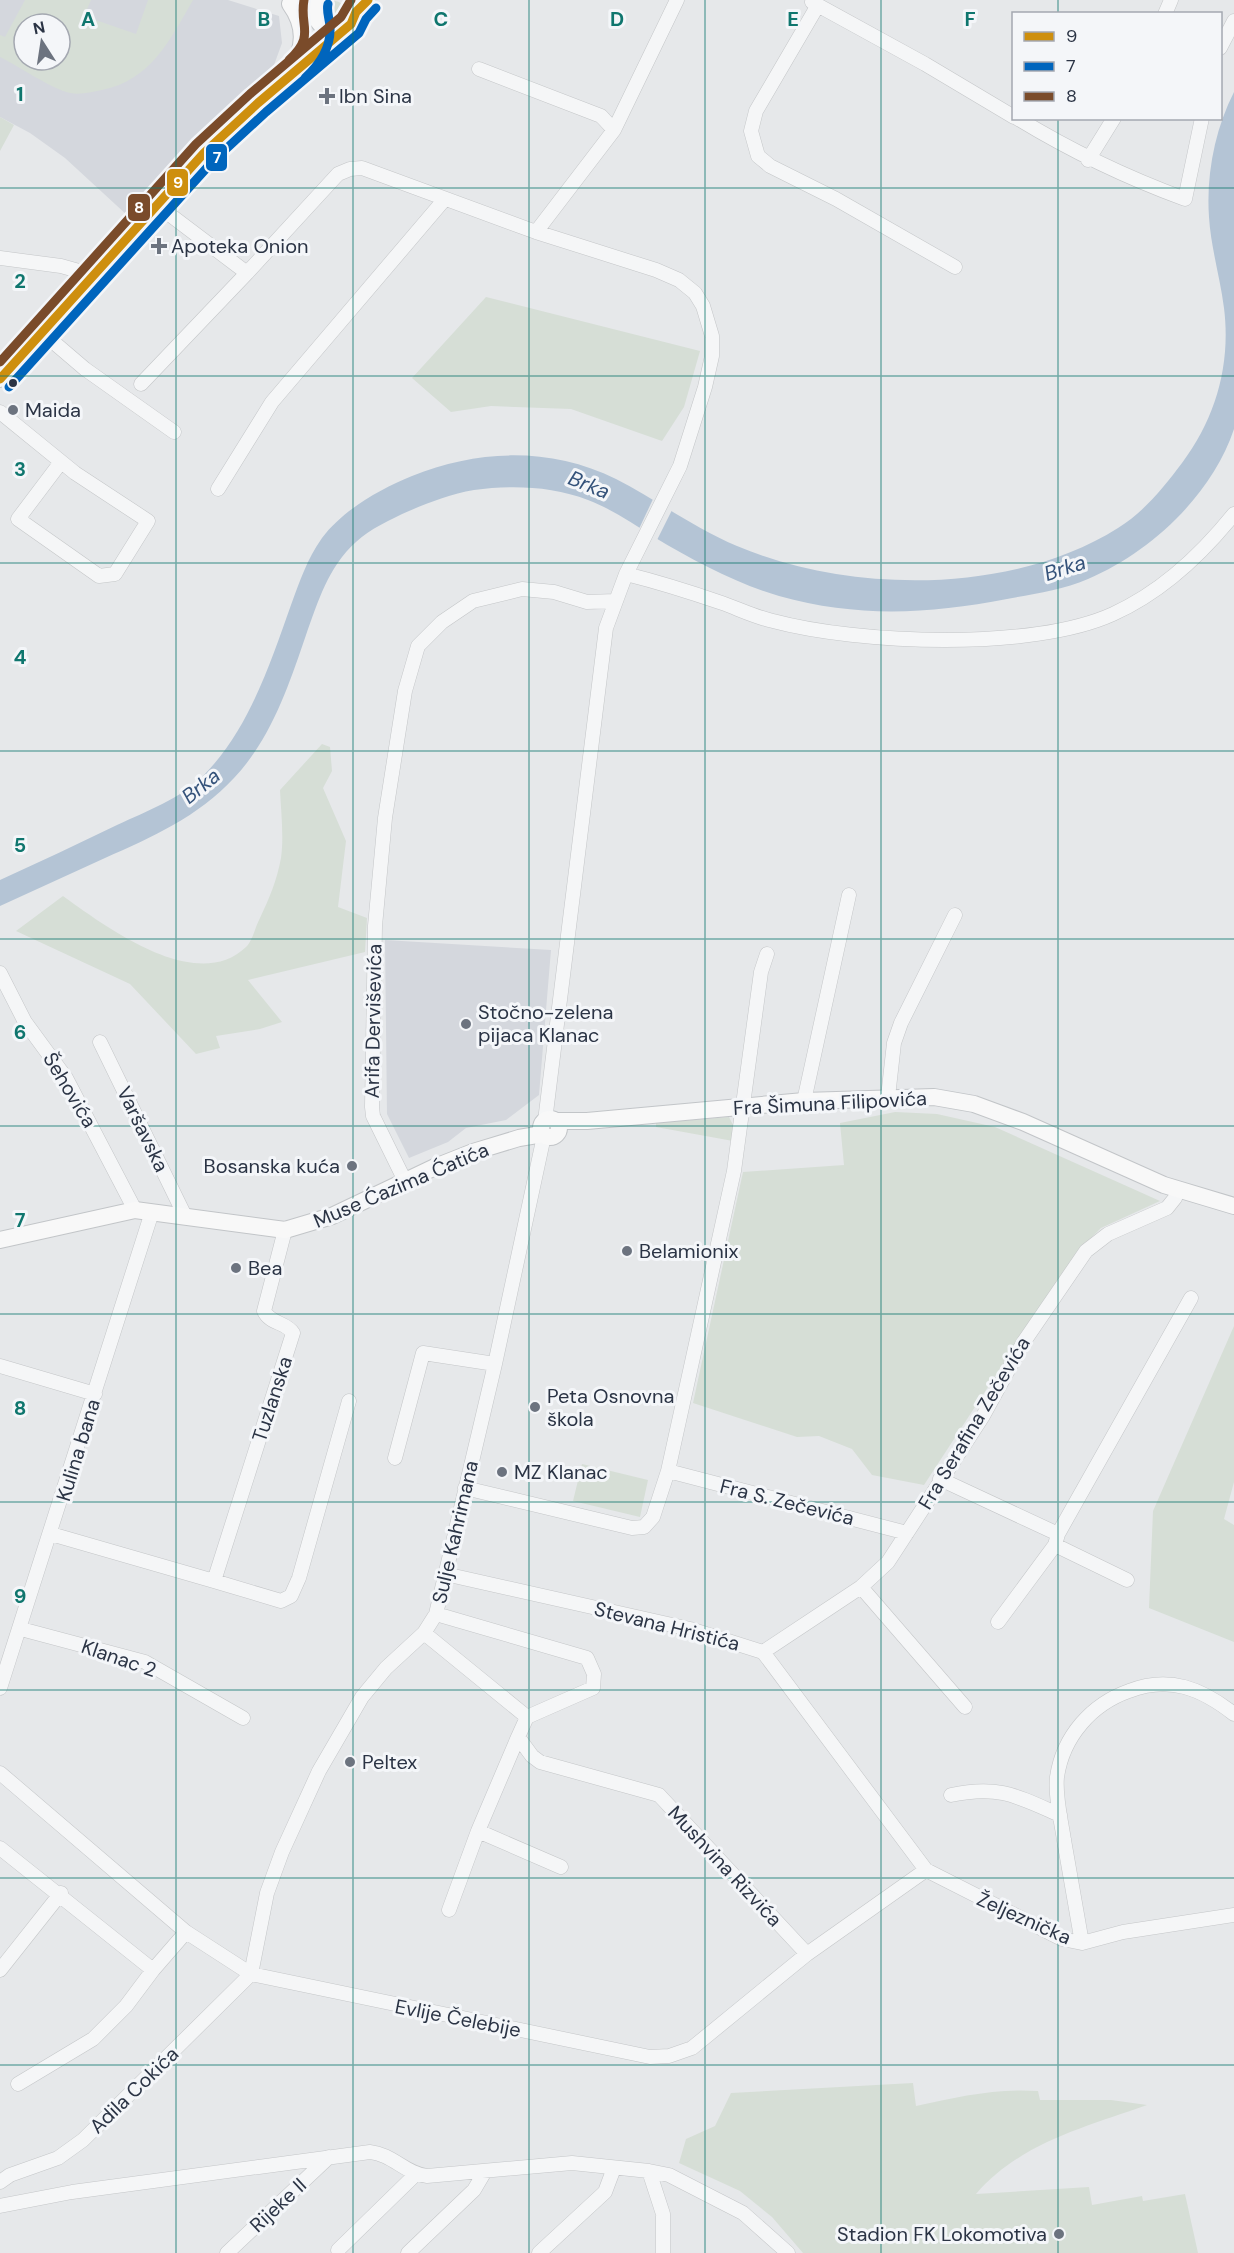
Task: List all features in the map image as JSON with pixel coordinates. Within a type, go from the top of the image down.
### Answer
[{"type":"main road","points":[[0,378],[44,334],[93,275],[235,122],[351,24],[354,6],[368,0]]},
{"type":"main road","points":[[283,2],[316,13],[328,30],[345,28]]},
{"type":"main road","points":[[282,81],[294,64],[302,42],[302,26],[283,2]]},
{"type":"main road","points":[[307,61],[314,44],[316,13]]},
{"type":"main road","name":"Fra Šimuna Filipovića","points":[[548,1131],[587,1122],[636,1115],[804,1101],[888,1096],[934,1097],[974,1104],[1023,1122],[1178,1190],[1234,1206]]},
{"type":"main road","name":"Muse Ćazima Ćatića","points":[[0,1240],[135,1210],[285,1230],[332,1216],[473,1152],[548,1131]]},
{"type":"street","points":[[536,232],[614,130],[677,0]]},
{"type":"street","points":[[955,267],[836,199],[770,166],[758,156],[751,131],[756,111],[814,3],[926,64],[1012,116]]},
{"type":"street","points":[[1222,46],[1234,21]]},
{"type":"street","points":[[479,69],[601,116],[614,130]]},
{"type":"street","points":[[1019,120],[1088,159],[1136,181],[1185,199],[1202,120]]},
{"type":"street","points":[[1088,159],[1113,120]]},
{"type":"street","points":[[141,384],[339,174],[350,169],[362,168],[444,200],[656,270],[679,280],[695,293],[703,306],[712,336],[712,356],[680,466],[629,567],[615,601]]},
{"type":"street","points":[[218,489],[272,402],[444,200]]},
{"type":"street","points":[[157,205],[247,273]]},
{"type":"street","points":[[0,258],[62,266],[93,275]]},
{"type":"street","points":[[44,334],[85,369],[174,432]]},
{"type":"street","points":[[0,412],[89,484],[148,521],[115,574],[99,576],[18,519],[61,462]]},
{"type":"street","points":[[629,567],[772,621],[828,631],[894,638],[963,640],[1046,633],[1070,629],[1114,614],[1168,581],[1195,560],[1234,514]]},
{"type":"street","name":"Arifa Derviševića","points":[[405,1181],[373,1116],[375,926],[385,818],[401,714],[418,646],[442,622],[472,600],[522,589],[554,592],[586,602],[615,601]]},
{"type":"street","name":"Sulje Kahrimana","points":[[250,1974],[267,1893],[282,1852],[319,1771],[362,1697],[386,1668],[424,1633],[436,1614],[548,1131],[615,632],[615,601]]},
{"type":"street","points":[[804,1101],[849,895]]},
{"type":"street","points":[[888,1096],[894,1043],[901,1023],[955,915]]},
{"type":"street","points":[[465,1488],[632,1528],[649,1524],[668,1471],[734,1171],[745,1107],[761,972],[767,954]]},
{"type":"street","name":"Šehovića","points":[[0,973],[25,1022],[66,1078],[135,1210]]},
{"type":"street","name":"Varšavska","points":[[100,1042],[185,1216]]},
{"type":"street","name":"Fra Serafina Zečevića","points":[[762,1652],[861,1587],[888,1562],[983,1416],[1023,1343],[1086,1251],[1108,1234],[1167,1208],[1178,1190]]},
{"type":"street","name":"Kulina bana","points":[[0,1688],[21,1629],[152,1212]]},
{"type":"street","name":"Tuzlanska","points":[[214,1581],[292,1333],[287,1326],[268,1318],[264,1311],[285,1230]]},
{"type":"street","points":[[998,1622],[1056,1540],[1191,1298]]},
{"type":"street","points":[[395,1458],[423,1353],[495,1364]]},
{"type":"street","points":[[0,1366],[95,1394]]},
{"type":"street","points":[[51,1534],[281,1601],[291,1596],[299,1578],[349,1401]]},
{"type":"street","name":"Fra S. Zečevića","points":[[668,1471],[907,1533]]},
{"type":"street","points":[[940,1479],[1127,1580]]},
{"type":"street","name":"Stevana Hristića","points":[[445,1574],[690,1629],[762,1652],[926,1870]]},
{"type":"street","points":[[861,1587],[965,1707]]},
{"type":"street","points":[[436,1614],[587,1658],[594,1674],[593,1688],[527,1717],[478,1831],[449,1910]]},
{"type":"street","name":"Klanac 2","points":[[21,1629],[145,1662],[243,1718]]},
{"type":"street","points":[[424,1633],[527,1717]]},
{"type":"street","points":[[1082,1943],[1060,1815],[1057,1777],[1069,1741],[1090,1712],[1111,1697],[1142,1686],[1172,1684],[1210,1695],[1234,1714]]},
{"type":"street","name":"Mushvina Rizvića","points":[[518,1737],[540,1762],[659,1795],[807,1954]]},
{"type":"street","name":"Evlije Čelebije","points":[[0,1773],[186,1932],[250,1974],[282,1983],[650,2057],[669,2056],[692,2048],[807,1954],[926,1870]]},
{"type":"street","points":[[951,1795],[988,1790],[1004,1792],[1060,1815]]},
{"type":"street","points":[[478,1831],[561,1867]]},
{"type":"street","points":[[0,1848],[60,1893],[153,1970]]},
{"type":"street","name":"Željeznička","points":[[926,1870],[1062,1939],[1082,1943],[1123,1932],[1234,1915]]},
{"type":"street","points":[[0,1970],[60,1893]]},
{"type":"street","points":[[18,2084],[93,2039],[126,2006],[186,1932]]},
{"type":"street","name":"Adila Cokića","points":[[0,2182],[10,2175],[58,2158],[82,2140],[250,1974]]},
{"type":"street","points":[[0,2206],[72,2193],[329,2157],[380,2153],[416,2174],[484,2172],[572,2163],[669,2175],[743,2213],[788,2253]]},
{"type":"street","name":"Rijeke II","points":[[227,2253],[329,2157]]},
{"type":"street","points":[[539,2253],[605,2192],[614,2168]]},
{"type":"street","points":[[649,2171],[663,2214],[663,2253]]},
{"type":"street","points":[[408,2253],[474,2190],[484,2172]]},
{"type":"street","points":[[338,2250],[416,2174]]},
{"type":"shaded area","points":[[0,0],[228,0],[279,16],[282,43],[274,65],[193,143],[128,216],[65,158],[30,133],[0,117]]},
{"type":"shaded area","points":[[25,0],[91,0],[84,16],[136,34],[148,0],[193,0],[167,43],[146,68],[134,77],[119,85],[78,94],[63,91],[27,72],[72,72],[72,12],[19,12]]},
{"type":"shaded area","points":[[335,1],[341,4],[344,10],[341,16],[335,19],[329,16],[326,10],[329,4]]},
{"type":"shaded area","points":[[12,24],[12,64],[0,57],[0,35],[5,37]]},
{"type":"shaded area","points":[[0,117],[14,125],[0,151]]},
{"type":"shaded area","points":[[486,297],[700,351],[684,407],[662,441],[571,409],[491,406],[451,412],[412,378]]},
{"type":"shaded area","points":[[322,744],[330,747],[332,771],[323,788],[346,841],[338,907],[367,918],[365,952],[248,980],[282,1022],[260,1029],[216,1036],[220,1048],[196,1054],[130,984],[16,931],[63,896],[126,938],[152,951],[177,960],[202,963],[226,960],[248,944],[275,882],[282,850],[280,790]]},
{"type":"shaded area","name":"Stočno-zelena pijaca Klanac","points":[[385,940],[551,950],[539,1095],[506,1120],[466,1128],[448,1142],[409,1158],[387,1114]]},
{"type":"shaded area","points":[[895,1112],[937,1114],[995,1127],[1160,1201],[1101,1228],[1086,1243],[1050,1292],[924,1485],[872,1475],[852,1449],[819,1436],[797,1437],[693,1403],[743,1172],[844,1165],[840,1123]]},
{"type":"shaded area","points":[[729,1117],[734,1127],[733,1141],[656,1127],[656,1123]]},
{"type":"shaded area","points":[[1234,1326],[1234,1482],[1224,1519],[1234,1525],[1234,1642],[1149,1608],[1153,1511]]},
{"type":"shaded area","points":[[582,1464],[648,1480],[640,1517],[573,1501]]},
{"type":"shaded area","points":[[913,2083],[916,2106],[977,2094],[1022,2090],[1038,2091],[1040,2100],[1111,2100],[1147,2105],[1077,2129],[1033,2149],[993,2176],[976,2194],[1089,2187],[1092,2205],[1142,2196],[1143,2201],[1185,2194],[1198,2253],[803,2253],[772,2217],[740,2191],[679,2163],[686,2139],[715,2126],[731,2093]]},
{"type":"water","name":"Brka","points":[[1234,92],[1234,429],[1211,476],[1195,498],[1176,519],[1134,553],[1088,579],[1048,591],[949,608],[865,611],[808,603],[747,585],[684,555],[605,508],[574,495],[546,489],[502,487],[449,496],[409,511],[374,529],[356,542],[338,562],[320,598],[286,692],[269,729],[247,763],[220,792],[190,815],[157,834],[0,906],[0,880],[163,804],[204,775],[220,757],[246,717],[266,673],[304,570],[322,538],[340,518],[363,501],[400,481],[437,467],[488,457],[514,455],[566,461],[616,479],[706,531],[737,546],[781,562],[829,573],[879,579],[930,580],[981,576],[1030,566],[1076,550],[1118,528],[1145,507],[1182,463],[1204,428],[1218,390],[1223,370],[1226,329],[1210,229],[1208,201],[1213,153],[1227,106]]},
{"type":"pier","points":[[654,497],[673,508],[656,542],[638,531]]},
{"type":"transit line","name":"8","points":[[289,60],[302,44],[304,37],[304,0]]},
{"type":"transit line","name":"8","points":[[0,362],[196,144],[250,94],[341,17],[351,0]]},
{"type":"transit line","name":"9","points":[[0,379],[204,153],[258,103],[351,24],[356,12],[368,0]]},
{"type":"transit line","name":"7","points":[[305,78],[326,49],[330,35],[328,4]]},
{"type":"transit line","name":"7","points":[[9,387],[213,161],[266,112],[359,33],[366,19],[376,8]]},
{"type":"place","name":"Ibn Sina","points":[[327,96]]},
{"type":"place","name":"Apoteka Onion","points":[[159,246]]},
{"type":"place","name":"Maida","points":[[13,410]]},
{"type":"place","name":"Stočno-zelena pijaca Klanac","points":[[466,1024]]},
{"type":"place","name":"Bosanska kuća","points":[[352,1166]]},
{"type":"place","name":"Belamionix","points":[[627,1251]]},
{"type":"place","name":"Bea","points":[[236,1268]]},
{"type":"place","name":"Peta Osnovna škola","points":[[535,1407]]},
{"type":"place","name":"MZ Klanac","points":[[502,1472]]},
{"type":"place","name":"Peltex","points":[[350,1762]]},
{"type":"place","name":"Stadion FK Lokomotiva","points":[[1059,2234]]}]
